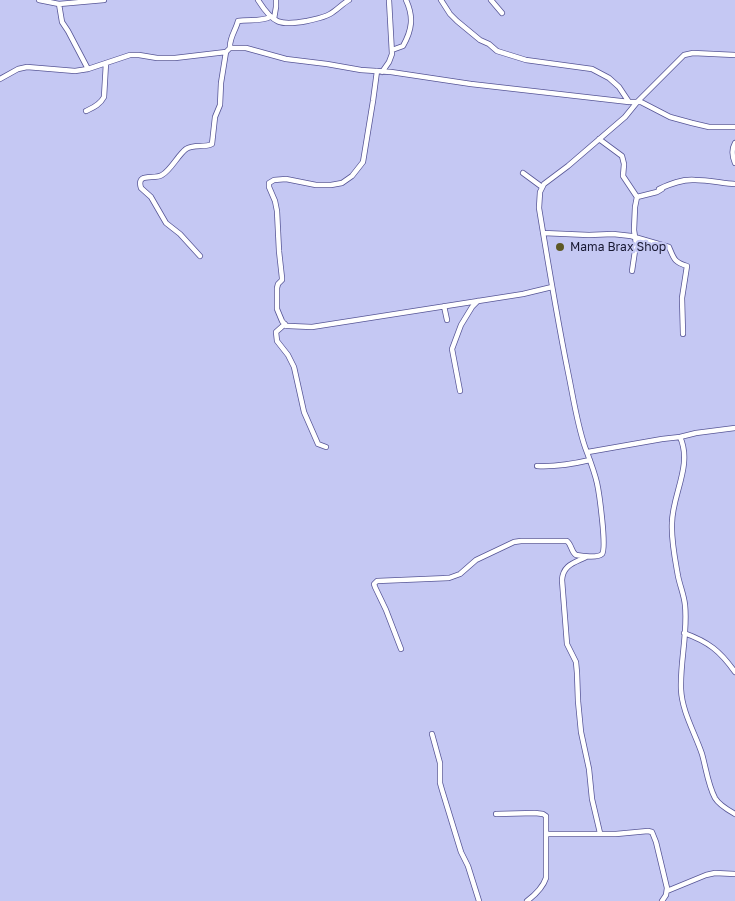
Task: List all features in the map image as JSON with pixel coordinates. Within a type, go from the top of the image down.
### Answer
[{"type":"street","points":[[39,0],[59,4],[104,0]]},
{"type":"street","points":[[258,0],[272,18],[282,23],[320,18],[330,14],[346,1]]},
{"type":"street","points":[[272,18],[276,7],[276,0]]},
{"type":"street","points":[[389,0],[391,58],[379,72],[363,162],[352,176],[342,183],[316,185],[286,179],[274,180],[269,183],[277,210],[278,251],[282,278],[277,288],[277,309],[284,324],[289,326],[312,326],[523,294],[552,287]]},
{"type":"street","points":[[392,50],[403,46],[411,30],[411,17],[406,0]]},
{"type":"street","points":[[441,0],[457,21],[497,51],[526,60],[592,69],[614,82],[629,102]]},
{"type":"street","points":[[491,0],[502,13]]},
{"type":"street","points":[[59,4],[62,22],[88,69]]},
{"type":"street","points":[[200,256],[180,234],[166,223],[151,197],[141,188],[140,182],[145,177],[162,175],[186,149],[212,144],[214,117],[220,105],[226,52],[230,48],[230,39],[236,30],[238,21],[272,18]]},
{"type":"street","points":[[230,48],[246,48],[286,59],[463,83],[629,102],[638,101],[670,117],[709,127],[735,127]]},
{"type":"street","points":[[0,79],[18,69],[28,67],[75,71],[106,64],[130,55],[175,58],[226,52]]},
{"type":"street","points":[[401,649],[375,587],[374,584],[377,581],[449,578],[455,576],[476,560],[518,541],[568,541],[576,556],[600,555],[602,553],[604,545],[597,484],[582,436],[574,401],[543,233],[538,202],[540,192],[544,184],[625,117],[638,101],[684,55],[692,53],[735,55]]},
{"type":"street","points":[[86,112],[102,101],[104,97],[106,64]]},
{"type":"street","points":[[599,139],[622,156],[624,176],[637,197],[634,230],[636,244],[632,271]]},
{"type":"street","points":[[735,143],[732,153],[735,163]]},
{"type":"street","points":[[523,172],[542,187]]},
{"type":"street","points":[[659,189],[682,181],[696,180],[735,184]]},
{"type":"street","points":[[637,197],[657,192],[666,186]]},
{"type":"street","points":[[543,233],[614,234],[635,237],[669,247],[675,261],[687,266],[682,298],[682,334]]},
{"type":"street","points":[[460,391],[452,349],[463,320],[478,300]]},
{"type":"street","points":[[444,306],[447,320]]},
{"type":"street","points":[[284,324],[276,332],[277,341],[294,367],[304,412],[318,444],[326,447]]},
{"type":"street","points":[[588,452],[680,437],[696,432],[735,428]]},
{"type":"street","points":[[680,437],[684,456],[672,525],[678,574],[685,604],[686,626],[681,684],[683,704],[701,751],[715,799],[735,814]]},
{"type":"street","points":[[537,466],[550,467],[590,460]]},
{"type":"street","points":[[588,556],[569,565],[562,574],[562,580],[567,644],[576,662],[581,732],[589,769],[592,799],[600,833]]},
{"type":"street","points":[[684,633],[709,644],[719,652],[735,672]]},
{"type":"street","points":[[432,734],[440,763],[440,783],[461,852],[480,901]]},
{"type":"street","points":[[496,814],[535,813],[546,816],[546,878],[544,883],[527,901]]},
{"type":"street","points":[[547,834],[652,832],[667,891],[662,901]]},
{"type":"street","points":[[667,891],[706,875],[715,873],[735,874]]},
{"type":"place","name":"Mama Brax Shop","points":[[560,247]]}]
